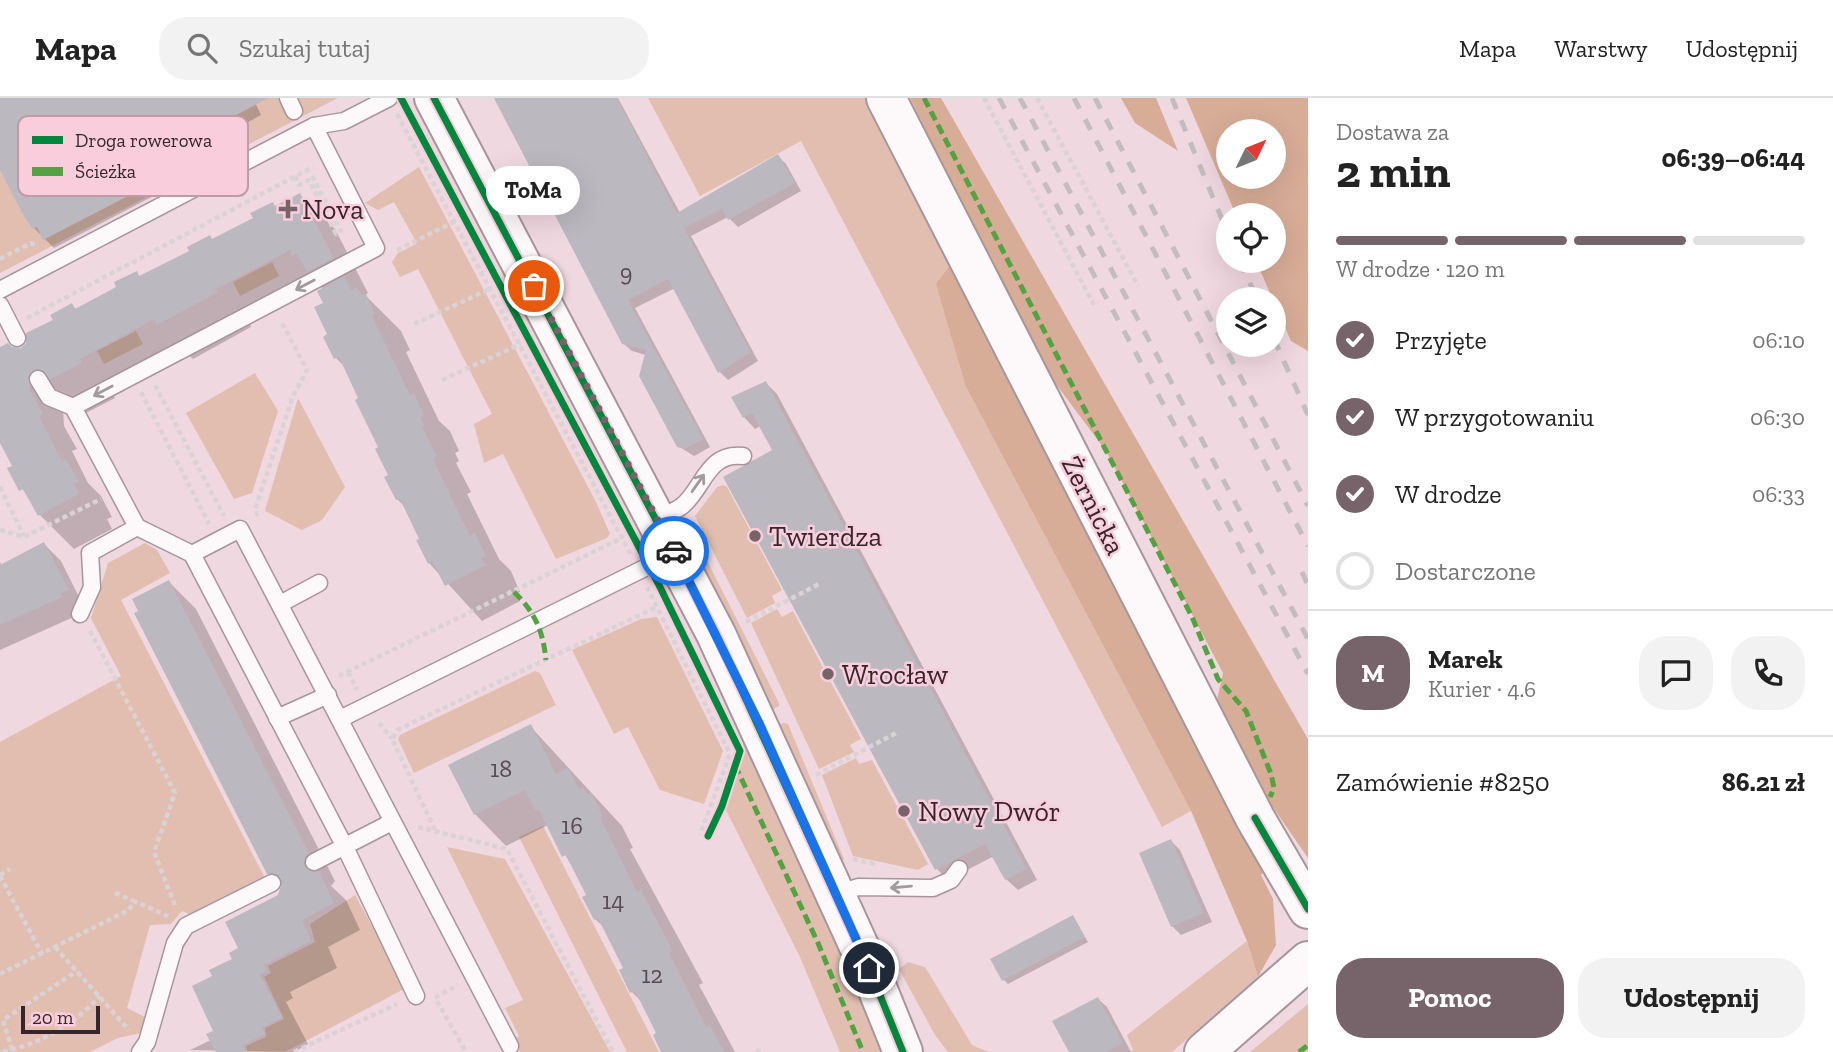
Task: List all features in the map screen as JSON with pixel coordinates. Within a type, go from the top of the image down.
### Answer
[{"type":"street","points":[[434,98],[666,536],[760,725],[904,1052]]},
{"type":"street","name":"Żernicka","points":[[886,98],[1255,818],[1308,909]]},
{"type":"street","points":[[1204,1052],[1308,961]]},
{"type":"street","points":[[869,968],[922,1052]]},
{"type":"lane","points":[[248,160],[314,126],[344,121],[392,103]]},
{"type":"lane","points":[[73,407],[272,303],[384,250],[314,126]]},
{"type":"lane","points":[[0,290],[180,196]]},
{"type":"lane","points":[[0,305],[17,338]]},
{"type":"lane","points":[[38,379],[49,397],[73,407],[137,527],[192,554],[345,847],[416,996]]},
{"type":"lane","points":[[340,719],[666,536],[707,471],[728,457],[743,456]]},
{"type":"lane","points":[[80,614],[92,587],[90,552],[137,527]]},
{"type":"lane","points":[[192,554],[240,529],[326,689],[392,822],[510,1046]]},
{"type":"lane","points":[[280,604],[319,583]]},
{"type":"lane","points":[[278,718],[326,689]]},
{"type":"lane","points":[[314,862],[392,822]]},
{"type":"lane","points":[[836,894],[858,887],[879,890],[909,886],[933,888],[951,880],[959,869]]},
{"type":"lane","points":[[144,1047],[183,922],[272,883]]},
{"type":"path","points":[[984,98],[1094,305]]},
{"type":"path","points":[[1037,98],[1138,286]]},
{"type":"path","points":[[392,103],[419,148],[634,561]]},
{"type":"path","points":[[30,316],[316,166]]},
{"type":"path","points":[[295,176],[299,185],[309,180],[335,234],[341,231],[313,178],[318,175],[349,235]]},
{"type":"path","points":[[461,212],[467,223]]},
{"type":"path","points":[[384,250],[456,221]]},
{"type":"path","points":[[498,280],[504,292]]},
{"type":"path","points":[[414,324],[492,288]]},
{"type":"path","points":[[260,519],[255,509],[293,396],[307,370],[272,303]]},
{"type":"path","points":[[442,380],[521,344]]},
{"type":"path","points":[[140,372],[225,536]]},
{"type":"path","points":[[140,372],[225,536]]},
{"type":"path","points":[[0,487],[24,537]]},
{"type":"path","points":[[0,530],[24,537],[118,490]]},
{"type":"path","points":[[0,505],[8,501]]},
{"type":"path","points":[[326,689],[341,675],[622,538]]},
{"type":"path","points":[[645,583],[730,754],[704,835]]},
{"type":"path","points":[[745,622],[819,584]]},
{"type":"path","points":[[435,830],[391,739],[399,729],[657,607]]},
{"type":"path","points":[[80,614],[108,661],[175,793],[154,852],[183,922]]},
{"type":"path","points":[[335,663],[341,675]]},
{"type":"path","points":[[816,775],[898,732]]},
{"type":"path","points":[[725,795],[740,751]]},
{"type":"path","points":[[704,835],[718,815]]},
{"type":"path","points":[[392,822],[507,849],[613,1052]]},
{"type":"path","points":[[10,869],[0,876],[42,954]]},
{"type":"path","points":[[115,893],[183,922]]},
{"type":"path","points":[[0,974],[129,910],[134,901]]},
{"type":"path","points":[[55,947],[144,1047]]},
{"type":"path","points":[[12,1050],[1,1019],[77,971]]},
{"type":"path","points":[[294,1052],[416,996],[435,998],[474,977]]},
{"type":"path","points":[[3,1052],[32,1045],[65,1029],[100,996]]},
{"type":"path","points":[[435,998],[466,1052]]},
{"type":"shaded area","points":[[0,98],[338,98],[248,145],[248,116],[18,116],[18,196],[149,196],[0,273]]},
{"type":"shaded area","points":[[648,98],[870,98],[951,264],[966,387],[1191,811],[1162,827],[801,141],[700,196]]},
{"type":"shaded area","points":[[910,98],[941,98],[1308,739],[1308,858],[1261,790],[1217,700],[1223,673],[1106,451],[1040,363]]},
{"type":"shaded area","points":[[1121,98],[1156,98],[1178,151],[1135,123]]},
{"type":"shaded area","points":[[1186,98],[1308,98],[1308,351],[1291,341],[1286,330],[1286,287],[1267,287],[1261,273],[1286,273],[1286,203],[1231,203],[1225,189],[1286,189],[1286,119],[1216,119],[1216,168]]},
{"type":"shaded area","points":[[419,167],[596,502],[610,534],[607,538],[556,559],[503,454],[484,463],[474,424],[492,414],[418,269],[400,277],[392,262],[398,253],[416,244],[414,238],[394,202],[378,210],[365,203]]},
{"type":"shaded area","points":[[272,262],[279,276],[240,296],[233,282]]},
{"type":"shaded area","points":[[951,264],[1264,872],[1261,875],[1273,899],[1276,945],[1258,977],[1247,941],[1191,811],[966,387],[936,284]]},
{"type":"shaded area","points":[[136,331],[143,344],[104,364],[97,351]]},
{"type":"shaded area","points":[[255,373],[278,411],[252,493],[234,499],[186,413]]},
{"type":"shaded area","points":[[298,398],[345,487],[322,520],[302,530],[265,511]]},
{"type":"shaded area","points":[[717,487],[727,487],[782,590],[772,596],[775,603],[747,618],[695,516]]},
{"type":"shaded area","points":[[684,515],[779,703],[779,706],[770,711],[680,527]]},
{"type":"shaded area","points":[[145,543],[157,550],[170,573],[121,600],[265,878],[191,915],[182,911],[171,924],[150,925],[127,1008],[145,1017],[141,1033],[118,1038],[90,1052],[0,1052],[0,742],[121,676],[91,618],[108,563]]},
{"type":"shaded area","points":[[777,609],[782,617],[793,611],[861,739],[850,745],[854,752],[819,769],[751,623]]},
{"type":"shaded area","points":[[657,617],[723,751],[704,804],[660,790],[628,727],[614,734],[572,650],[641,619]]},
{"type":"shaded area","points":[[535,671],[540,673],[556,705],[414,773],[398,739],[400,735]]},
{"type":"shaded area","points":[[788,724],[844,859],[842,862],[837,858],[777,725]]},
{"type":"shaded area","points":[[749,739],[889,1052],[840,1052],[799,955],[725,808],[744,752],[741,745]]},
{"type":"shaded area","points":[[856,758],[859,764],[872,760],[928,864],[918,870],[853,856],[822,775]]},
{"type":"shaded area","points":[[543,826],[659,1052],[627,1052],[519,837]]},
{"type":"shaded area","points":[[447,847],[505,859],[610,1052],[520,1052],[513,1040],[519,1036],[505,1008],[523,1000]]},
{"type":"shaded area","points":[[355,895],[406,988],[285,1052],[247,1052],[246,1046],[266,1037],[265,1028],[284,1019],[264,977],[271,973],[268,966],[315,942],[310,924]]},
{"type":"shaded area","points":[[1247,941],[1258,977],[1172,1052],[1130,1052],[1133,1050],[1127,1035]]},
{"type":"shaded area","points":[[908,962],[925,967],[972,1045],[989,1052],[948,1052],[935,1035],[899,969]]},
{"type":"shaded area","points":[[1308,1004],[1308,1052],[1250,1052]]},
{"type":"building","points":[[0,98],[268,98],[234,116],[18,116],[18,196],[128,196],[43,240],[37,227],[33,229],[25,218],[0,170]]},
{"type":"building","points":[[494,98],[617,98],[677,213],[778,154],[795,183],[728,220],[722,209],[684,228],[751,352],[718,373],[668,279],[628,300],[703,439],[685,449],[677,447],[639,376],[646,350],[622,344]]},
{"type":"building","points":[[300,193],[334,258],[307,272],[297,254],[292,256],[290,250],[216,289],[218,292],[157,325],[154,319],[80,359],[82,363],[50,379],[42,370],[29,373],[30,390],[43,414],[39,416],[62,461],[66,459],[79,482],[74,484],[79,494],[38,516],[23,489],[19,491],[7,468],[12,466],[0,443],[0,347],[8,343],[12,347],[21,348],[26,343],[26,333],[53,320],[50,315],[72,303],[75,309],[116,287],[114,282],[137,271],[139,276],[189,251],[187,247],[210,235],[212,239],[253,218],[250,213],[273,202],[275,206]]},
{"type":"building","points":[[344,276],[351,290],[357,287],[362,296],[366,294],[375,314],[372,316],[410,395],[414,393],[424,415],[420,417],[425,426],[422,427],[437,456],[433,459],[470,536],[475,533],[486,556],[481,558],[486,565],[445,586],[432,561],[428,564],[400,499],[396,500],[384,477],[388,475],[375,449],[378,447],[355,400],[358,398],[339,357],[334,359],[323,337],[327,334],[314,307],[323,303],[317,291]]},
{"type":"building","points":[[766,381],[1027,869],[1005,880],[985,844],[935,870],[723,477],[772,450],[752,413],[743,418],[731,397]]},
{"type":"building","points":[[44,542],[69,590],[60,594],[62,597],[0,625],[0,565]]},
{"type":"building","points":[[169,580],[309,853],[304,861],[305,867],[313,872],[319,871],[334,903],[302,920],[311,941],[264,965],[267,971],[260,975],[282,1017],[262,1028],[265,1034],[243,1045],[246,1052],[216,1052],[206,1034],[213,1031],[192,986],[212,976],[209,970],[232,959],[229,953],[238,948],[225,922],[278,895],[282,883],[277,874],[267,874],[134,613],[138,611],[132,599]]},
{"type":"building","points":[[531,724],[556,774],[568,768],[579,789],[583,787],[587,794],[591,793],[637,892],[641,890],[673,951],[669,953],[706,1027],[710,1025],[724,1052],[661,1052],[653,1035],[656,1033],[635,991],[630,993],[619,970],[623,968],[598,918],[594,920],[582,897],[586,895],[566,855],[562,857],[539,810],[535,811],[525,790],[474,815],[448,765]]},
{"type":"building","points":[[1171,839],[1204,913],[1171,927],[1139,853]]},
{"type":"building","points":[[1073,915],[1085,937],[1002,981],[990,959]]},
{"type":"building","points":[[1098,997],[1123,1043],[1106,1052],[1069,1052],[1052,1021]]},
{"type":"railway","points":[[999,98],[1308,674]]},
{"type":"railway","points":[[1020,98],[1308,639]]},
{"type":"railway","points":[[1074,98],[1308,546]]},
{"type":"railway","points":[[1095,98],[1308,506]]},
{"type":"railway","points":[[1172,98],[1216,205]]},
{"type":"railway","points":[[1245,273],[1252,287]]},
{"type":"railway","points":[[1282,357],[1308,415]]},
{"type":"railway","points":[[1302,572],[1308,585]]},
{"type":"marked path","points":[[924,98],[1192,617],[1218,679],[1246,711],[1271,774],[1274,788],[1270,797]]},
{"type":"marked path","points":[[514,592],[537,623],[546,660]]},
{"type":"marked path","points":[[735,765],[818,943],[863,1052]]},
{"type":"marked path","points":[[1299,1052],[1308,1045]]},
{"type":"cycle path","points":[[401,98],[658,583],[740,751],[722,806],[708,836]]},
{"type":"cycle path","points":[[434,98],[716,634],[869,968],[903,1052]]},
{"type":"cycle path","points":[[1255,818],[1308,909]]},
{"type":"way so far","points":[[534,286],[674,551]]},
{"type":"place","name":"Nova","points":[[288,209]]},
{"type":"place","name":"ToMa","points":[[534,286]]},
{"type":"place","name":"Twierdza","points":[[755,536]]},
{"type":"place","name":"Wrocław","points":[[828,674]]},
{"type":"place","name":"Nowy Dwór","points":[[904,811]]},
{"type":"route","points":[[674,551],[760,725],[869,968]]}]
